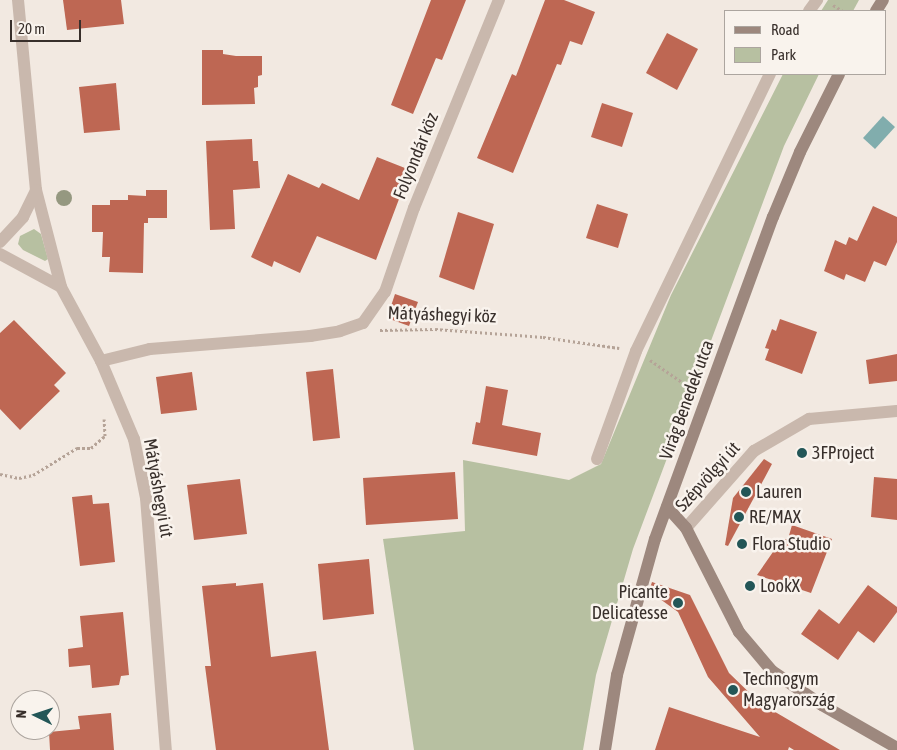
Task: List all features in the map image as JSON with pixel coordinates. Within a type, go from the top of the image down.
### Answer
[{"type":"street","name":"Mátyáshegyi út","points":[[18,0],[36,190],[61,287],[101,361],[134,440],[146,498],[166,750]]},
{"type":"street","name":"Folyondár köz","points":[[363,323],[385,292],[414,208],[499,0]]},
{"type":"street","points":[[597,459],[636,350],[770,75]]},
{"type":"street","name":"Virág Benedek utca","points":[[605,750],[616,675],[667,507],[773,217],[800,152],[838,75]]},
{"type":"street","points":[[0,242],[23,218],[36,190]]},
{"type":"street","points":[[0,254],[61,287]]},
{"type":"street","name":"Mátyáshegyi köz","points":[[101,361],[150,349],[330,333],[363,323]]},
{"type":"street","name":"Szépvölgyi út","points":[[686,528],[754,451],[809,419],[897,411]]},
{"type":"street","name":"Szépvölgyi út","points":[[667,507],[686,528],[739,632],[772,671],[822,705],[897,748]]},
{"type":"path","name":"Mátyáshegyi köz","points":[[363,323],[383,332],[435,329],[543,337],[636,350]]},
{"type":"path","points":[[636,350],[706,399]]},
{"type":"path","points":[[0,474],[19,478],[33,475],[77,448],[91,448],[105,436]]},
{"type":"green space","points":[[828,0],[859,0],[854,10],[822,10]]},
{"type":"green space","points":[[782,75],[819,75],[784,146],[633,549],[596,675],[583,750],[414,750],[383,539],[465,531],[463,460],[569,480],[601,464],[671,295]]},
{"type":"green space","points":[[34,229],[41,234],[48,259],[45,261],[23,250],[18,244],[20,236]]},
{"type":"water","points":[[883,116],[895,127],[875,149],[863,138]]},
{"type":"building","points":[[63,0],[121,0],[124,24],[67,30]]},
{"type":"building","points":[[431,0],[466,0],[442,60],[436,58],[413,114],[391,105]]},
{"type":"building","points":[[545,0],[564,0],[595,12],[582,45],[570,41],[561,65],[557,64],[513,173],[477,158],[512,74],[516,76]]},
{"type":"building","points":[[667,33],[698,49],[677,90],[646,73]]},
{"type":"building","points":[[202,50],[223,50],[223,54],[236,56],[262,56],[262,75],[258,76],[258,87],[254,88],[255,104],[202,105]]},
{"type":"building","points":[[116,83],[120,130],[84,133],[79,87]]},
{"type":"building","points":[[602,103],[633,113],[622,147],[591,137]]},
{"type":"building","points":[[252,139],[253,161],[258,161],[260,188],[233,190],[235,229],[210,230],[206,141]]},
{"type":"building","points":[[377,157],[410,170],[376,260],[317,236],[300,273],[274,261],[272,267],[251,257],[288,174],[319,188],[322,183],[359,200]]},
{"type":"building","points":[[146,190],[167,190],[167,218],[148,218],[148,223],[144,223],[143,273],[109,272],[110,257],[102,257],[103,232],[92,232],[92,205],[110,205],[110,200],[128,200],[128,195],[146,196]]},
{"type":"building","points":[[597,204],[628,214],[618,248],[586,238]]},
{"type":"building","points":[[873,206],[897,217],[897,242],[886,266],[874,261],[865,282],[846,274],[844,280],[824,271],[835,240],[846,245],[849,237],[857,241]]},
{"type":"building","points":[[458,212],[494,224],[474,290],[439,277]]},
{"type":"building","points":[[395,294],[418,302],[409,326],[387,318]]},
{"type":"building","points":[[780,319],[817,332],[802,374],[765,360],[769,349],[765,348],[772,329],[776,331]]},
{"type":"building","points":[[14,320],[66,373],[54,385],[60,391],[20,430],[0,409],[0,333]]},
{"type":"building","points":[[897,354],[897,381],[869,384],[866,360]]},
{"type":"building","points":[[333,369],[340,438],[313,441],[306,372]]},
{"type":"building","points":[[192,372],[197,410],[161,414],[156,377]]},
{"type":"building","points":[[486,386],[508,390],[502,425],[541,433],[537,456],[472,444],[476,422],[480,423]]},
{"type":"building","points":[[764,459],[772,464],[728,546],[725,545],[733,498]]},
{"type":"building","points":[[455,472],[458,519],[366,525],[363,478]]},
{"type":"building","points":[[874,477],[897,479],[897,520],[871,517]]},
{"type":"building","points":[[240,479],[247,534],[194,540],[187,485]]},
{"type":"building","points":[[92,495],[93,504],[109,503],[115,562],[80,566],[72,497]]},
{"type":"building","points":[[792,525],[832,539],[811,593],[757,575],[782,539],[788,539]]},
{"type":"building","points":[[369,559],[374,614],[323,620],[318,564]]},
{"type":"building","points":[[652,582],[690,595],[729,673],[760,703],[840,750],[794,750],[789,747],[788,750],[655,750],[669,707],[760,737],[708,677],[678,612],[649,591]]},
{"type":"building","points":[[236,583],[236,586],[263,583],[271,657],[316,651],[329,750],[216,750],[205,666],[211,666],[202,586]]},
{"type":"building","points":[[868,585],[897,607],[897,612],[874,643],[858,631],[838,660],[801,634],[819,609],[839,624]]},
{"type":"building","points":[[123,612],[129,675],[121,676],[119,685],[92,688],[90,665],[69,667],[68,649],[83,647],[80,616]]},
{"type":"building","points":[[111,713],[114,750],[50,750],[49,740],[60,740],[60,731],[80,729],[78,716]]},
{"type":"place","name":"3FProject","points":[[802,453]]},
{"type":"place","name":"Lauren","points":[[746,492]]},
{"type":"place","name":"RE/MAX","points":[[739,517]]},
{"type":"place","name":"Flora Studio","points":[[742,544]]},
{"type":"place","name":"LookX","points":[[750,586]]},
{"type":"place","name":"Picante Delicatesse","points":[[678,603]]},
{"type":"place","name":"Technogym Magyarország","points":[[733,690]]}]
